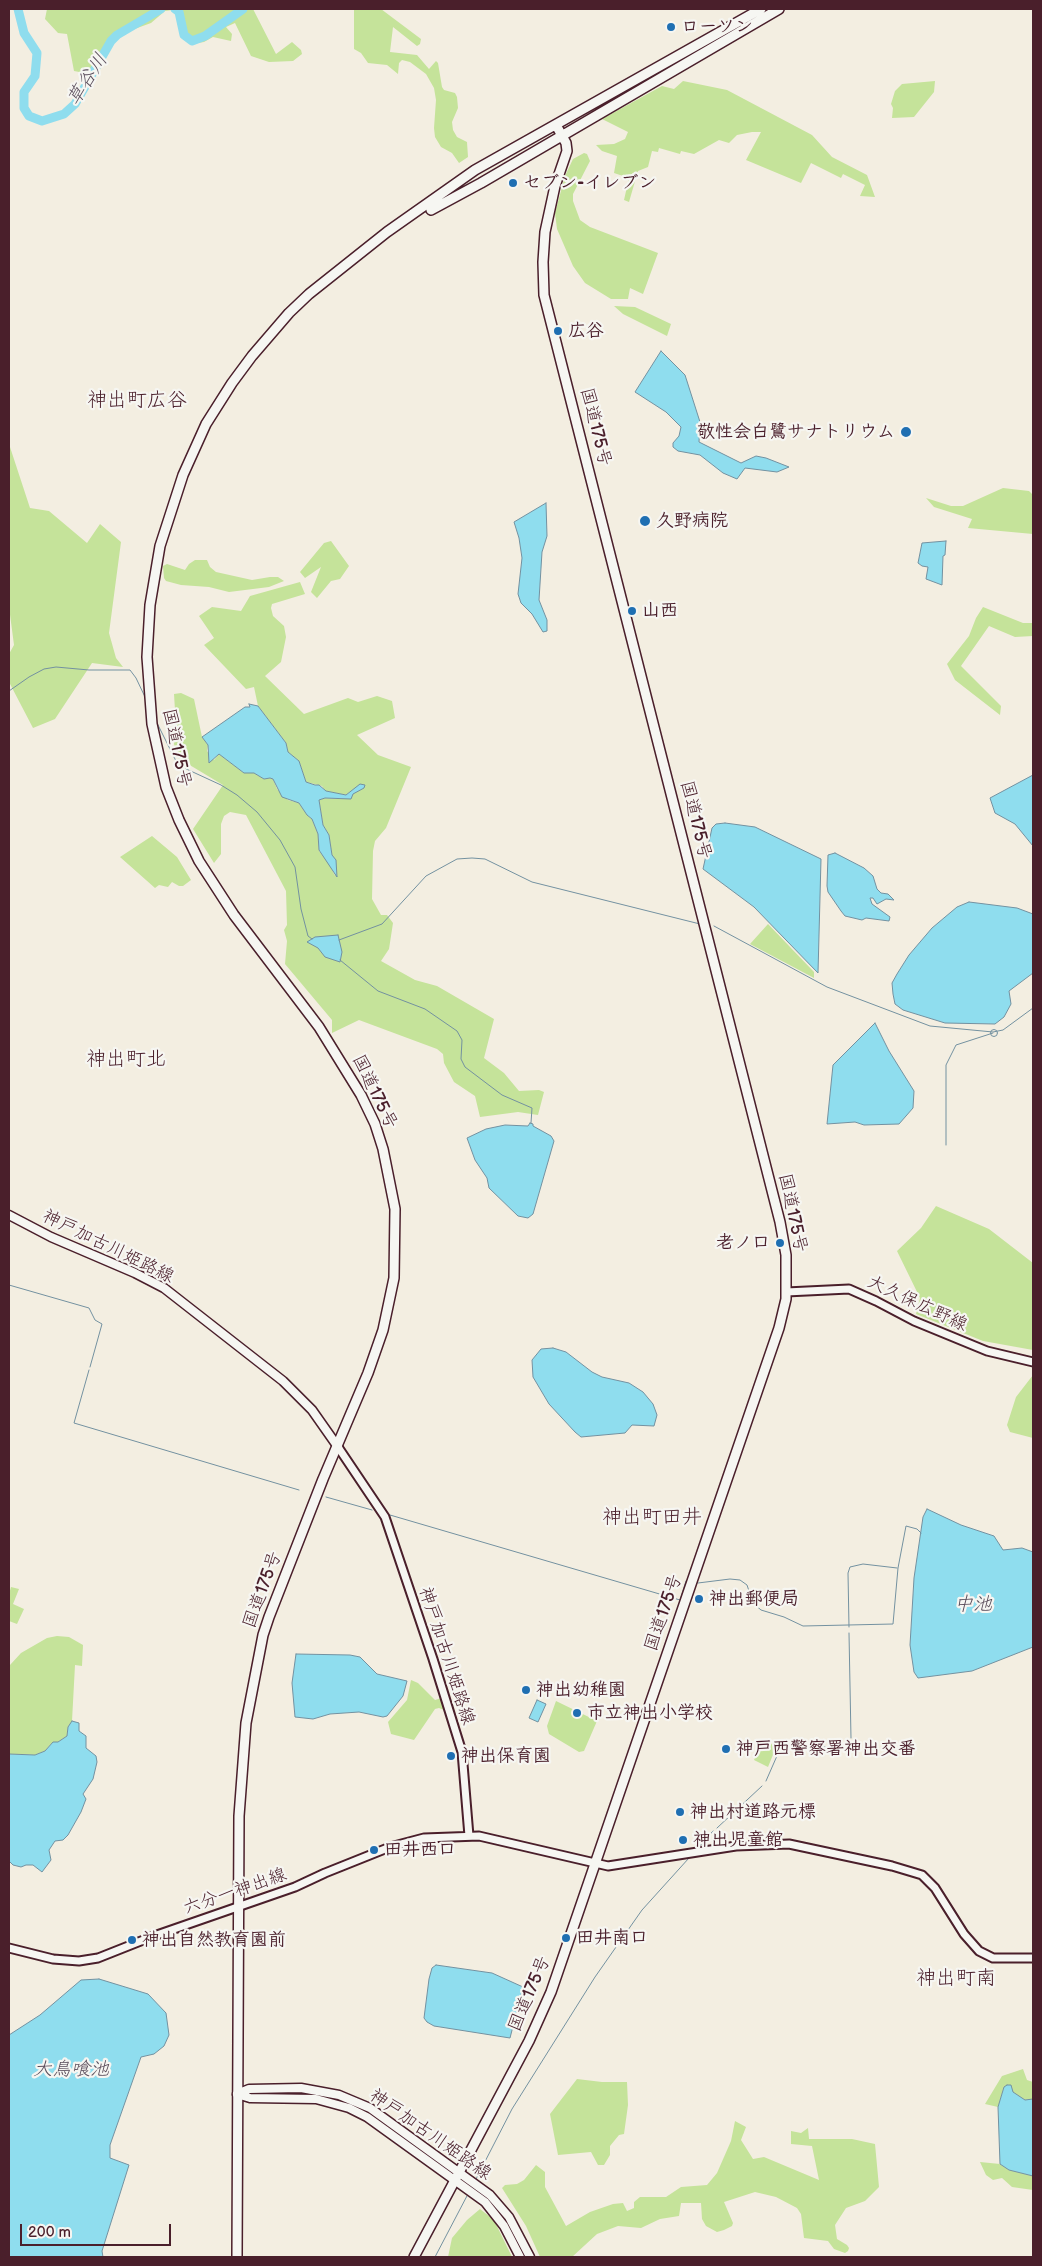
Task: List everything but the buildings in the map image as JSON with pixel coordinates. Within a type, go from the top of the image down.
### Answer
[{"type":"highway","name":"国道175号","points":[[238,2257],[238,1816],[246,1723],[263,1635],[283,1579],[368,1373],[390,1304],[394,1278],[395,1209],[388,1168],[375,1124],[340,1058],[319,1027],[234,915],[199,862],[166,787],[157,752],[151,716],[147,657],[150,605],[160,546],[183,474],[206,424],[237,376],[290,313],[331,275],[387,232],[475,170],[761,9]]},
{"type":"highway","name":"国道175号","points":[[365,250],[389,238],[438,205],[481,183],[779,9]]},
{"type":"highway","name":"国道175号","points":[[414,2257],[529,2041],[551,1992],[779,1328],[786,1292],[786,1255],[780,1222],[544,295],[543,262],[545,232],[555,186],[567,151],[556,125]]},
{"type":"main road","name":"神戸加古川姫路線","points":[[9,1214],[51,1237],[135,1273],[164,1288],[283,1381],[312,1410],[338,1447]]},
{"type":"main road","name":"神戸加古川姫路線","points":[[237,2094],[249,2089],[302,2088],[339,2095],[376,2112],[458,2176],[486,2202],[512,2239],[520,2257]]},
{"type":"main road","name":"神戸加古川姫路線","points":[[458,2176],[490,2195],[501,2206],[516,2228],[530,2257]]},
{"type":"street","name":"大久保広野線","points":[[786,1292],[848,1289],[876,1300],[914,1321],[987,1352],[1033,1362]]},
{"type":"street","name":"神戸加古川姫路線","points":[[338,1447],[386,1521],[433,1659],[462,1752],[469,1836]]},
{"type":"street","points":[[469,1836],[479,1836],[608,1866],[736,1846],[789,1844],[892,1866],[922,1875],[935,1888],[964,1934],[979,1951],[993,1958],[1033,1958]]},
{"type":"street","name":"六分一神出線","points":[[9,1948],[53,1959],[79,1960],[98,1958],[295,1887],[390,1847],[424,1838],[469,1836]]},
{"type":"green space","points":[[47,9],[180,9],[165,11],[151,23],[110,38],[90,74],[74,71],[67,34],[58,33],[45,19]]},
{"type":"green space","points":[[180,9],[253,9],[276,54],[292,42],[301,50],[302,54],[293,61],[269,62],[251,56],[235,23],[226,27],[232,34],[231,41],[213,37],[204,42],[192,44],[185,31]]},
{"type":"green space","points":[[354,9],[381,9],[421,39],[420,44],[417,46],[393,27],[390,52],[417,55],[429,69],[436,61],[438,63],[442,87],[444,90],[455,93],[457,97],[458,108],[452,122],[453,130],[457,137],[467,142],[468,157],[459,163],[452,153],[441,147],[435,137],[436,100],[434,88],[426,74],[410,62],[402,60],[399,63],[398,74],[387,65],[368,63],[361,53],[354,49]]},
{"type":"green space","points":[[683,81],[727,90],[812,135],[832,157],[867,175],[875,197],[860,196],[865,185],[843,174],[841,178],[811,163],[801,183],[746,160],[761,132],[752,132],[737,135],[729,143],[719,140],[694,154],[681,151],[680,154],[659,148],[658,152],[652,151],[648,167],[638,171],[629,202],[624,200],[629,178],[614,173],[617,156],[602,151],[596,145],[614,144],[625,139],[628,132],[602,119],[662,86],[674,89]]},
{"type":"green space","points":[[935,81],[934,92],[914,117],[892,118],[893,108],[891,104],[895,91],[902,84]]},
{"type":"green space","points":[[584,153],[587,154],[590,161],[573,194],[573,201],[580,220],[590,227],[658,253],[643,294],[630,288],[628,299],[611,299],[585,283],[573,266],[557,229],[555,213],[565,176],[573,159]]},
{"type":"green space","points":[[614,306],[635,307],[671,324],[667,336],[623,314]]},
{"type":"green space","points":[[9,444],[30,508],[49,511],[87,543],[100,524],[121,542],[109,633],[116,658],[123,667],[92,663],[55,719],[33,728],[9,682],[9,654],[14,645],[9,607]]},
{"type":"green space","points":[[1003,488],[1029,491],[1033,495],[1033,534],[968,528],[972,519],[934,507],[926,498],[951,506],[963,506]]},
{"type":"green space","points":[[331,541],[349,566],[340,579],[331,581],[317,598],[311,592],[321,567],[305,578],[300,572],[324,543]]},
{"type":"green space","points":[[195,560],[207,560],[210,567],[216,572],[252,580],[278,577],[284,581],[269,587],[229,592],[209,587],[181,585],[166,581],[164,578],[163,566],[167,564],[185,570]]},
{"type":"green space","points":[[300,582],[305,594],[272,604],[273,616],[284,626],[286,637],[281,662],[265,676],[304,714],[348,698],[358,702],[377,696],[392,701],[395,718],[357,735],[378,755],[411,767],[386,828],[375,841],[373,851],[372,899],[381,915],[387,915],[393,923],[389,949],[381,961],[415,980],[437,986],[494,1019],[484,1058],[504,1073],[519,1091],[539,1090],[544,1092],[538,1115],[518,1112],[480,1117],[475,1096],[454,1082],[444,1063],[443,1054],[437,1049],[359,1020],[332,1033],[332,1020],[285,964],[287,941],[284,930],[287,925],[286,891],[246,815],[230,812],[224,816],[221,824],[221,854],[214,863],[193,829],[223,785],[178,758],[174,744],[176,727],[174,694],[181,693],[194,699],[202,737],[208,745],[207,751],[214,760],[219,754],[244,773],[254,773],[264,779],[273,779],[277,789],[288,800],[299,803],[312,819],[318,834],[319,851],[329,863],[335,876],[329,835],[323,825],[319,800],[325,798],[341,799],[363,788],[352,790],[346,795],[325,791],[322,786],[306,782],[299,761],[288,752],[286,743],[258,706],[254,687],[246,689],[204,645],[214,638],[199,616],[212,607],[241,611],[250,596]]},
{"type":"green space","points":[[983,607],[1023,623],[1033,623],[1033,636],[1015,637],[989,626],[961,666],[1001,706],[1000,715],[955,680],[947,664],[969,636],[976,618]]},
{"type":"green space","points":[[152,836],[177,857],[191,880],[183,886],[172,882],[168,887],[159,885],[155,888],[120,857]]},
{"type":"green space","points":[[768,924],[814,972],[814,978],[750,944]]},
{"type":"green space","points":[[936,1206],[989,1229],[1033,1263],[1033,1350],[983,1341],[916,1314],[920,1298],[897,1251],[921,1228]]},
{"type":"green space","points":[[1033,1375],[1033,1438],[1010,1432],[1007,1425],[1016,1397]]},
{"type":"green space","points":[[11,1587],[19,1589],[13,1604],[24,1609],[17,1624],[9,1621],[9,1594]]},
{"type":"green space","points":[[57,1636],[69,1637],[83,1645],[82,1666],[75,1665],[72,1721],[68,1727],[67,1736],[58,1742],[53,1742],[45,1751],[35,1755],[9,1754],[10,1665],[21,1653],[47,1638]]},
{"type":"green space","points":[[411,1680],[418,1683],[435,1700],[445,1697],[449,1712],[439,1708],[435,1709],[414,1740],[391,1734],[388,1722],[407,1700]]},
{"type":"green space","points":[[556,1701],[597,1721],[584,1751],[579,1752],[549,1734],[547,1726]]},
{"type":"green space","points":[[762,1742],[777,1745],[768,1767],[754,1760]]},
{"type":"green space","points":[[1023,2069],[1027,2080],[1033,2082],[1033,2099],[1025,2100],[1004,2087],[998,2107],[985,2104],[1002,2076]]},
{"type":"green space","points":[[577,2079],[627,2082],[628,2105],[624,2134],[619,2135],[610,2146],[610,2155],[604,2165],[598,2165],[591,2152],[558,2155],[550,2114]]},
{"type":"green space","points":[[735,2121],[746,2127],[741,2140],[753,2159],[764,2157],[819,2180],[812,2146],[791,2144],[791,2131],[801,2133],[808,2128],[809,2139],[852,2139],[875,2144],[879,2187],[865,2201],[846,2208],[835,2225],[837,2239],[847,2245],[848,2251],[845,2253],[834,2249],[828,2241],[804,2238],[801,2214],[797,2208],[776,2197],[755,2192],[724,2202],[733,2223],[732,2226],[724,2230],[717,2232],[706,2226],[702,2219],[701,2203],[681,2203],[679,2216],[660,2219],[641,2228],[618,2226],[597,2234],[572,2257],[540,2257],[526,2226],[502,2188],[505,2185],[517,2184],[524,2180],[536,2165],[545,2172],[545,2187],[566,2226],[590,2212],[613,2204],[623,2203],[627,2211],[634,2208],[634,2202],[640,2197],[666,2197],[681,2187],[707,2185],[717,2173],[731,2141]]},
{"type":"green space","points":[[980,2162],[1000,2164],[1009,2170],[1033,2176],[1033,2190],[1012,2187],[1002,2178],[993,2180],[986,2175]]},
{"type":"green space","points":[[480,2209],[494,2220],[512,2257],[448,2257],[452,2238],[467,2220]]},
{"type":"water","points":[[661,351],[685,375],[700,422],[699,442],[741,463],[756,456],[789,467],[777,472],[745,468],[737,479],[723,473],[700,455],[678,451],[673,447],[681,427],[666,412],[635,392]]},
{"type":"water","points":[[546,503],[547,536],[542,552],[539,600],[547,620],[547,631],[543,632],[532,614],[521,603],[518,594],[522,558],[514,522]]},
{"type":"water","points":[[946,541],[945,555],[943,556],[942,585],[926,579],[928,567],[918,563],[922,543]]},
{"type":"water","points":[[249,704],[258,706],[286,743],[288,752],[299,761],[306,782],[319,785],[326,791],[346,795],[360,784],[365,785],[364,788],[353,794],[351,799],[325,798],[319,800],[323,825],[329,835],[332,855],[336,860],[337,877],[319,850],[318,834],[312,819],[299,803],[282,797],[273,779],[264,779],[254,773],[244,773],[219,754],[209,763],[208,745],[202,737],[245,707],[250,707]]},
{"type":"water","points":[[1033,775],[1033,846],[1015,824],[995,813],[990,798]]},
{"type":"water","points":[[725,823],[755,827],[821,859],[818,973],[754,907],[703,869],[712,828],[716,824]]},
{"type":"water","points":[[835,853],[864,868],[873,876],[877,889],[881,893],[888,894],[894,900],[886,899],[877,904],[873,898],[870,898],[872,904],[890,917],[889,921],[866,918],[862,920],[845,916],[841,911],[828,892],[827,886],[828,855]]},
{"type":"water","points":[[969,902],[1017,908],[1033,914],[1033,973],[1009,991],[1011,1004],[1004,1017],[995,1024],[945,1023],[903,1010],[895,1004],[893,994],[892,983],[897,974],[909,955],[932,928],[957,907]]},
{"type":"water","points":[[338,935],[342,952],[340,962],[325,957],[318,948],[307,942],[315,937]]},
{"type":"water","points":[[875,1023],[889,1051],[914,1091],[913,1108],[899,1124],[864,1125],[855,1122],[827,1124],[833,1065]]},
{"type":"water","points":[[530,1123],[551,1136],[554,1141],[533,1214],[528,1218],[518,1216],[489,1188],[487,1178],[475,1160],[467,1138],[486,1129],[505,1125],[528,1126]]},
{"type":"water","points":[[553,1348],[566,1352],[592,1372],[602,1377],[629,1383],[643,1392],[653,1404],[657,1415],[654,1426],[632,1425],[625,1433],[581,1437],[549,1404],[533,1377],[532,1360],[541,1349]]},
{"type":"water","name":"中池","points":[[927,1509],[961,1525],[994,1536],[1003,1550],[1022,1548],[1033,1552],[1033,1647],[972,1671],[918,1678],[914,1672],[910,1645],[914,1578],[923,1517]]},
{"type":"water","points":[[296,1654],[350,1655],[360,1657],[377,1674],[407,1681],[403,1696],[387,1716],[383,1717],[359,1712],[330,1714],[313,1719],[295,1717],[292,1683]]},
{"type":"water","points":[[537,1700],[546,1704],[538,1722],[529,1718]]},
{"type":"water","points":[[72,1721],[79,1723],[79,1731],[86,1736],[86,1748],[96,1756],[97,1762],[93,1779],[83,1794],[86,1799],[81,1812],[68,1835],[63,1840],[55,1841],[49,1850],[51,1860],[42,1872],[33,1865],[21,1867],[13,1865],[9,1861],[9,1754],[35,1755],[45,1751],[53,1742],[58,1742],[67,1736],[68,1727]]},
{"type":"water","points":[[436,1965],[492,1973],[523,1987],[510,2038],[434,2026],[427,2022],[424,2018],[429,1979],[432,1968]]},
{"type":"water","name":"大鳥喰池","points":[[99,1979],[148,1994],[166,2013],[169,2035],[164,2046],[154,2054],[141,2057],[110,2145],[110,2158],[129,2165],[102,2251],[103,2257],[9,2257],[9,2035],[40,2015],[81,1980]]},
{"type":"water","points":[[1011,2085],[1013,2092],[1025,2100],[1033,2099],[1033,2176],[1009,2170],[1000,2164],[998,2107],[1004,2087]]},
{"type":"waterway","name":"草谷川","points":[[18,9],[24,33],[37,53],[35,76],[24,92],[24,108],[29,116],[42,121],[64,114],[75,104],[111,41],[117,35],[161,9]]},
{"type":"waterway","name":"草谷川","points":[[175,9],[179,12],[184,35],[192,41],[205,36],[243,9]]},
{"type":"waterway","points":[[9,691],[44,669],[56,667],[89,670],[130,670],[146,699]]},
{"type":"waterway","points":[[156,721],[176,761],[182,767],[221,785],[237,795],[257,812],[280,840],[295,867],[301,909],[308,936],[312,939]]},
{"type":"waterway","points":[[339,940],[382,924],[426,876],[457,859],[472,858],[485,859],[532,882],[700,924]]},
{"type":"waterway","points":[[714,926],[827,987],[930,1026],[993,1032],[1003,1030],[1033,1008]]},
{"type":"waterway","points":[[340,960],[378,991],[425,1009],[457,1031],[462,1040],[461,1059],[465,1067],[502,1095],[532,1108],[531,1123]]},
{"type":"waterway","points":[[994,1029],[998,1033],[994,1037],[990,1033],[994,1029]]},
{"type":"waterway","points":[[946,1145],[946,1065],[956,1045],[993,1033]]},
{"type":"waterway","points":[[9,1285],[89,1308],[95,1320],[102,1324],[90,1367]]},
{"type":"waterway","points":[[89,1370],[74,1423],[299,1490]]},
{"type":"waterway","points":[[326,1497],[372,1510]]},
{"type":"waterway","points":[[390,1515],[680,1600],[686,1581]]},
{"type":"waterway","points":[[698,1583],[730,1579],[740,1580],[747,1585],[753,1603],[761,1610],[784,1617],[803,1626],[893,1624],[898,1568],[906,1526],[917,1529],[921,1533]]},
{"type":"waterway","points":[[849,1627],[848,1573],[850,1567],[863,1564],[897,1568]]},
{"type":"waterway","points":[[849,1633],[851,1738]]},
{"type":"waterway","points":[[766,1781],[780,1749],[851,1746]]},
{"type":"waterway","points":[[717,1828],[762,1786]]},
{"type":"waterway","points":[[698,1848],[713,1831]]},
{"type":"waterway","points":[[475,2181],[512,2109],[595,1977],[642,1910],[689,1858]]},
{"type":"waterway","points":[[435,2257],[468,2194]]},
{"type":"place","name":"ローソン","points":[[671,27]]},
{"type":"place","name":"セブン-イレブン","points":[[513,183]]},
{"type":"place","name":"広谷","points":[[558,331]]},
{"type":"place","name":"敬性会白鷺サナトリウム","points":[[906,432]]},
{"type":"place","name":"久野病院","points":[[645,521]]},
{"type":"place","name":"山西","points":[[632,611]]},
{"type":"place","name":"老ノ口","points":[[780,1243]]},
{"type":"place","name":"神出郵便局","points":[[699,1599]]},
{"type":"place","name":"神出幼稚園","points":[[526,1690]]},
{"type":"place","name":"市立神出小学校","points":[[577,1713]]},
{"type":"place","name":"神戸西警察署神出交番","points":[[726,1749]]},
{"type":"place","name":"神出保育園","points":[[451,1756]]},
{"type":"place","name":"神出村道路元標","points":[[680,1812]]},
{"type":"place","name":"神出児童館","points":[[683,1840]]},
{"type":"place","name":"田井西口","points":[[374,1850]]},
{"type":"place","name":"田井南口","points":[[566,1938]]},
{"type":"place","name":"神出自然教育園前","points":[[132,1940]]},
{"type":"district","name":"神出町広谷","points":[[137,401]]},
{"type":"district","name":"神出町北","points":[[126,1060]]},
{"type":"district","name":"神出町田井","points":[[652,1518]]},
{"type":"district","name":"神出町南","points":[[956,1979]]}]
